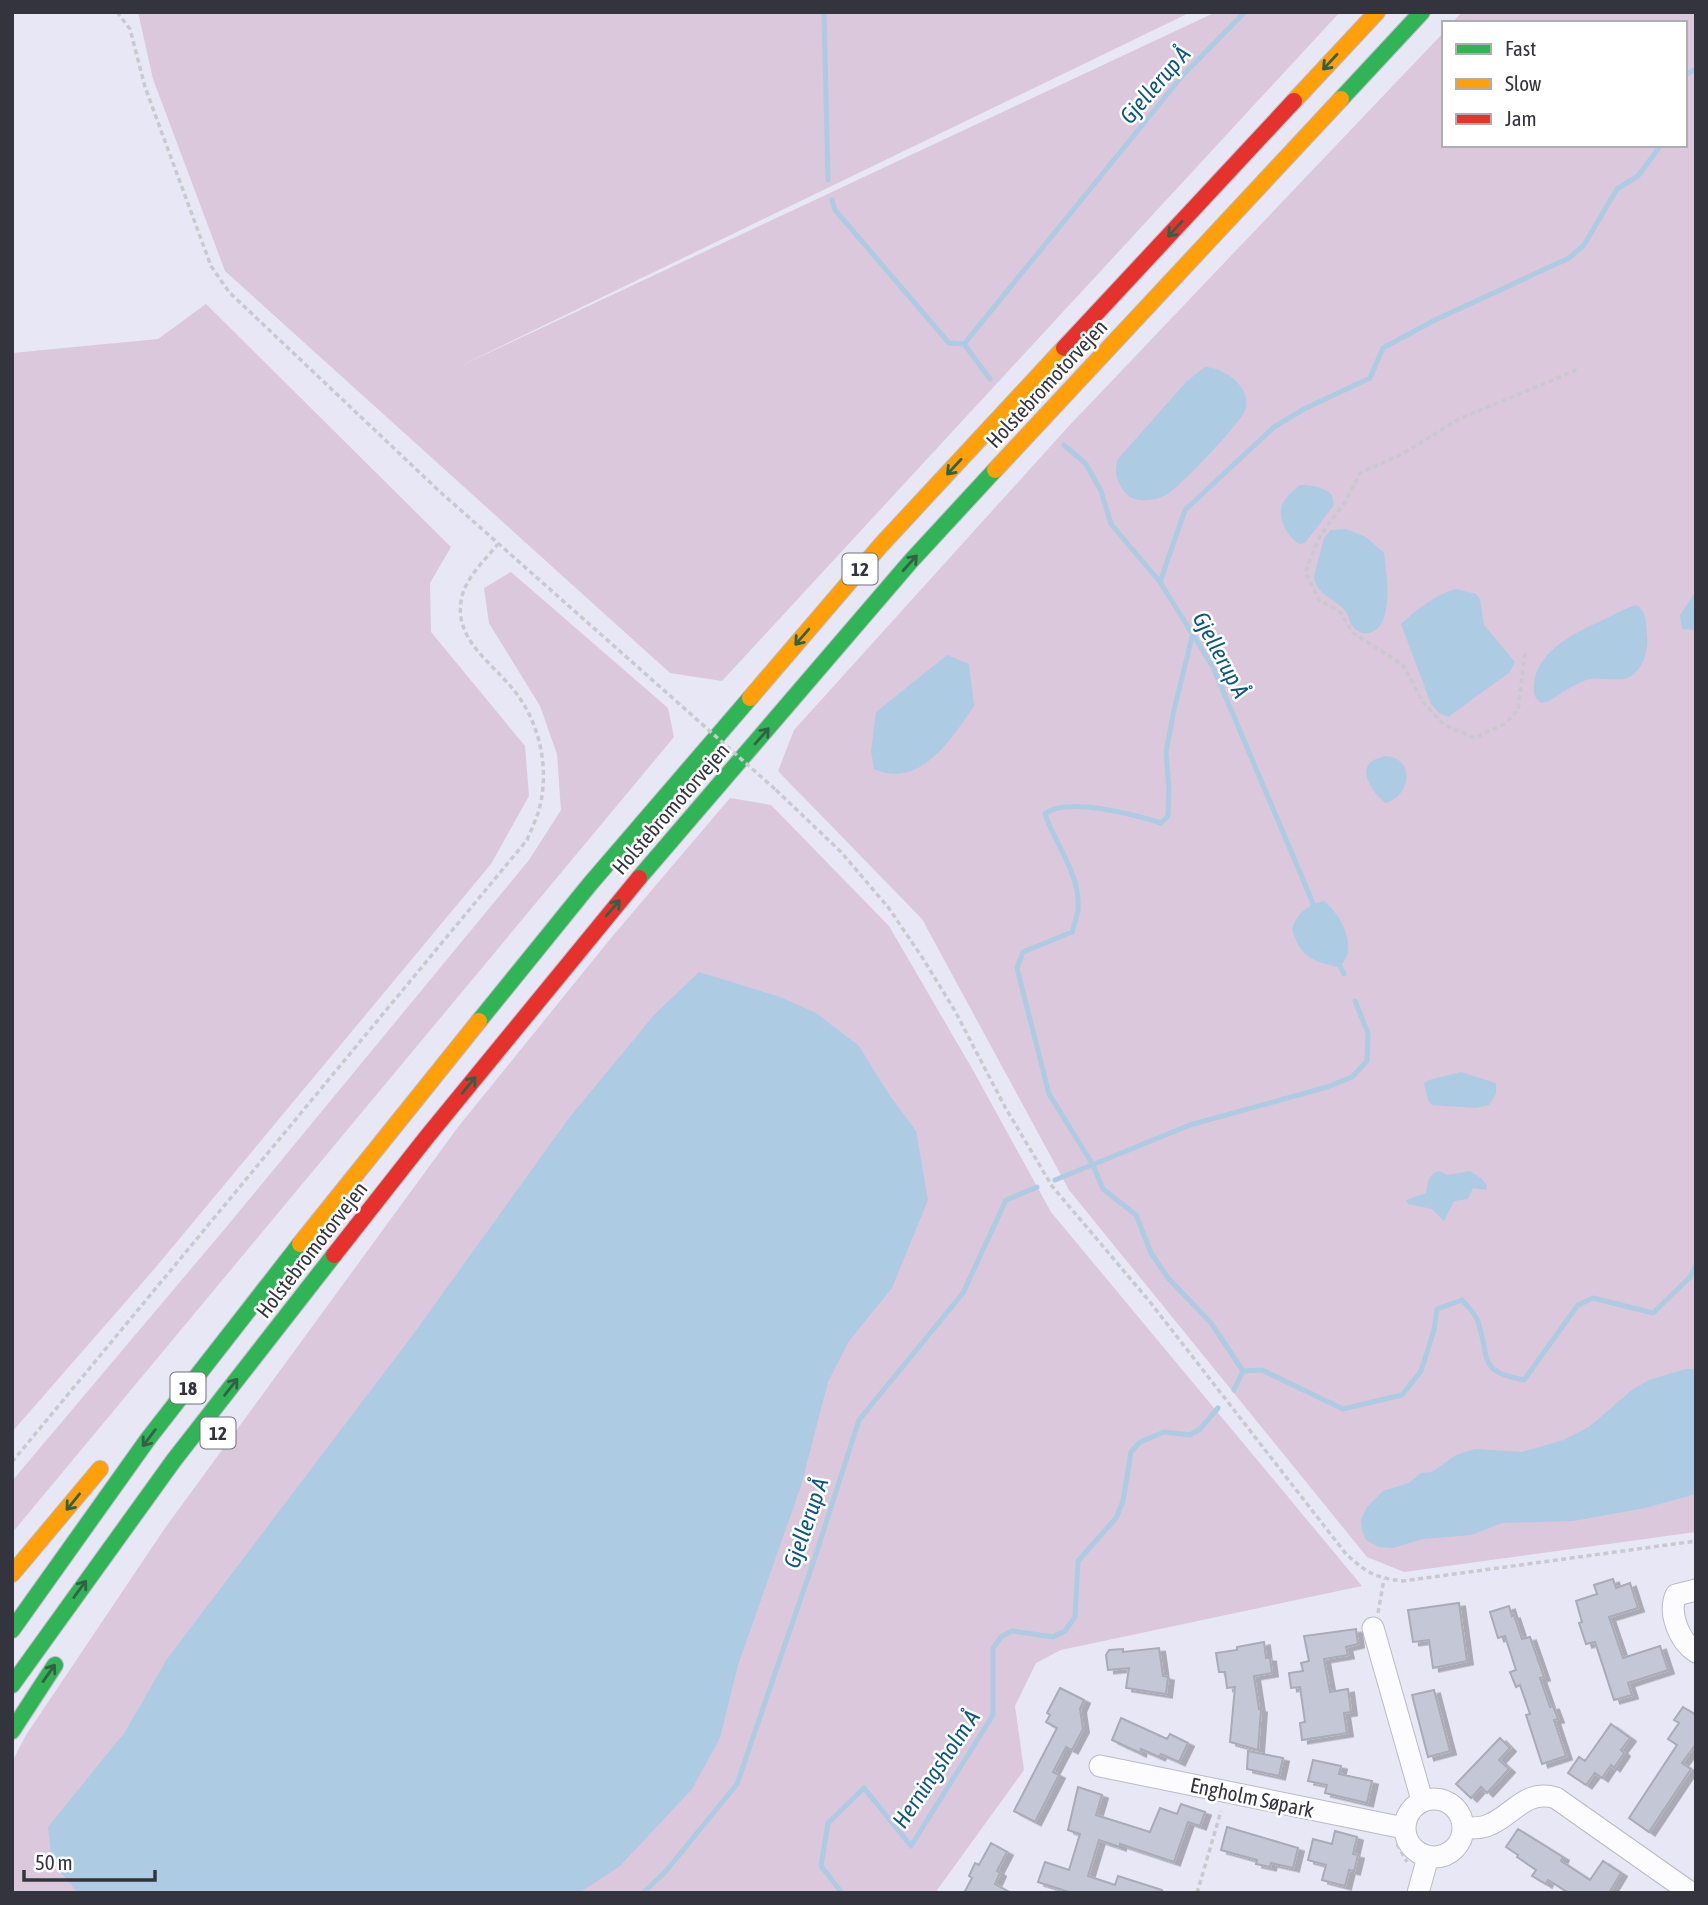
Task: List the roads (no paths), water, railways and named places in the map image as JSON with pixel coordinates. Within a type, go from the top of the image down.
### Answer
[{"type":"highway","name":"Holstebromotorvejen","points":[[12,1630],[148,1439],[372,1152],[590,884],[881,545],[1377,12]]},
{"type":"highway","name":"Holstebromotorvejen","points":[[12,1685],[174,1460],[426,1138],[589,937],[911,561],[1422,12]]},
{"type":"highway","name":"12","points":[[253,1385],[381,1210],[426,1138]]},
{"type":"highway","name":"12","points":[[193,1355],[372,1152]]},
{"type":"highway","points":[[12,1574],[106,1461]]},
{"type":"highway","points":[[12,1731],[61,1656]]},
{"type":"street","points":[[1696,1590],[1676,1595],[1672,1604],[1676,1627],[1696,1653]]},
{"type":"street","points":[[1373,1628],[1422,1800]]},
{"type":"street","name":"Engholm Søpark","points":[[1100,1766],[1404,1828]]},
{"type":"street","points":[[1463,1828],[1481,1828],[1492,1824],[1530,1798],[1543,1794],[1556,1798],[1691,1893]]},
{"type":"street","points":[[1441,1799],[1450,1803],[1462,1818],[1463,1828],[1458,1845],[1451,1852],[1443,1856],[1428,1857],[1411,1847],[1404,1828],[1409,1811],[1422,1800],[1441,1799]]},
{"type":"street","points":[[1418,1893],[1428,1857]]},
{"type":"water","points":[[1205,367],[1227,374],[1240,385],[1246,400],[1243,415],[1173,490],[1155,499],[1132,498],[1123,490],[1117,479],[1118,459],[1186,382]]},
{"type":"water","points":[[1300,485],[1325,490],[1332,495],[1334,505],[1305,543],[1300,544],[1287,531],[1281,513],[1285,499]]},
{"type":"water","points":[[1346,529],[1366,537],[1384,553],[1386,610],[1377,629],[1368,633],[1354,628],[1342,607],[1318,588],[1314,576],[1324,538],[1331,530]]},
{"type":"water","points":[[1456,589],[1476,594],[1480,599],[1484,625],[1515,662],[1510,672],[1448,717],[1439,713],[1431,704],[1401,624],[1433,599]]},
{"type":"water","points":[[1696,591],[1696,630],[1682,629],[1680,615]]},
{"type":"water","points":[[1637,605],[1644,615],[1647,641],[1643,662],[1635,673],[1624,679],[1586,680],[1547,702],[1542,703],[1537,699],[1534,684],[1537,672],[1551,651],[1584,629]]},
{"type":"water","points":[[947,655],[969,664],[974,706],[945,746],[920,767],[906,773],[891,774],[874,769],[871,751],[876,712]]},
{"type":"water","points":[[1385,756],[1401,762],[1406,776],[1401,792],[1386,803],[1374,791],[1366,774],[1371,762]]},
{"type":"water","points":[[1324,901],[1337,915],[1346,933],[1348,952],[1338,967],[1314,960],[1303,952],[1292,929],[1303,911]]},
{"type":"water","points":[[699,972],[780,997],[816,1013],[859,1046],[916,1131],[928,1200],[892,1288],[849,1341],[828,1382],[801,1486],[738,1665],[720,1738],[692,1789],[620,1866],[579,1893],[78,1893],[52,1862],[48,1827],[125,1732],[167,1659],[412,1336],[569,1118],[654,1015]]},
{"type":"water","points":[[1461,1072],[1496,1083],[1496,1094],[1489,1105],[1476,1108],[1432,1105],[1424,1083]]},
{"type":"water","points":[[1440,1171],[1447,1175],[1470,1171],[1487,1186],[1486,1190],[1473,1188],[1468,1199],[1454,1201],[1444,1221],[1432,1209],[1408,1204],[1406,1200],[1426,1193],[1431,1176]]},
{"type":"water","points":[[1686,1369],[1696,1369],[1696,1494],[1645,1508],[1573,1521],[1502,1523],[1471,1535],[1423,1539],[1393,1548],[1379,1547],[1366,1540],[1361,1519],[1367,1507],[1383,1491],[1409,1483],[1421,1473],[1432,1472],[1456,1455],[1475,1449],[1522,1452],[1563,1440],[1589,1427],[1632,1390],[1649,1380]]},
{"type":"waterway","points":[[824,12],[828,180]]},
{"type":"waterway","name":"Gjellerup Å","points":[[964,344],[1183,75],[1245,12]]},
{"type":"waterway","points":[[1687,74],[1696,69]]},
{"type":"waterway","points":[[1160,582],[1185,510],[1274,427],[1306,408],[1370,378],[1383,348],[1435,320],[1569,258],[1584,245],[1617,189],[1638,176],[1660,147]]},
{"type":"waterway","points":[[832,200],[835,210],[949,343],[964,344]]},
{"type":"waterway","name":"Gjellerup Å","points":[[964,344],[990,379]]},
{"type":"waterway","name":"Gjellerup Å","points":[[1064,445],[1086,464],[1101,491],[1111,524],[1160,582],[1213,667],[1315,908]]},
{"type":"waterway","points":[[1192,637],[1166,752],[1168,816],[1161,823],[1118,812],[1083,807],[1054,809],[1045,814],[1072,873],[1078,897],[1078,913],[1072,932],[1023,952],[1017,968],[1049,1094],[1093,1165],[1103,1189],[1136,1215],[1151,1253],[1168,1278],[1211,1323],[1243,1371]]},
{"type":"waterway","points":[[1338,962],[1344,974]]},
{"type":"waterway","name":"Gjellerup Å","points":[[1055,1180],[1190,1125],[1327,1087],[1352,1077],[1367,1061],[1368,1033],[1355,1001]]},
{"type":"waterway","name":"Gjellerup Å","points":[[643,1893],[666,1871],[737,1784],[859,1420],[963,1293],[1006,1200],[1037,1187]]},
{"type":"waterway","name":"Herningsholm Å","points":[[1234,1390],[1243,1371],[1262,1370],[1343,1409],[1402,1395],[1421,1371],[1434,1330],[1437,1309],[1462,1300],[1477,1319],[1488,1362],[1498,1372],[1524,1380],[1578,1305],[1593,1298],[1653,1313],[1690,1277],[1696,1265]]},
{"type":"waterway","name":"Herningsholm Å","points":[[842,1893],[821,1866],[828,1823],[864,1788],[911,1846],[993,1715],[993,1648],[1001,1637],[1012,1631],[1053,1637],[1065,1631],[1075,1617],[1078,1561],[1116,1518],[1123,1501],[1131,1452],[1140,1442],[1164,1432],[1190,1435],[1200,1429],[1218,1408]]}]
